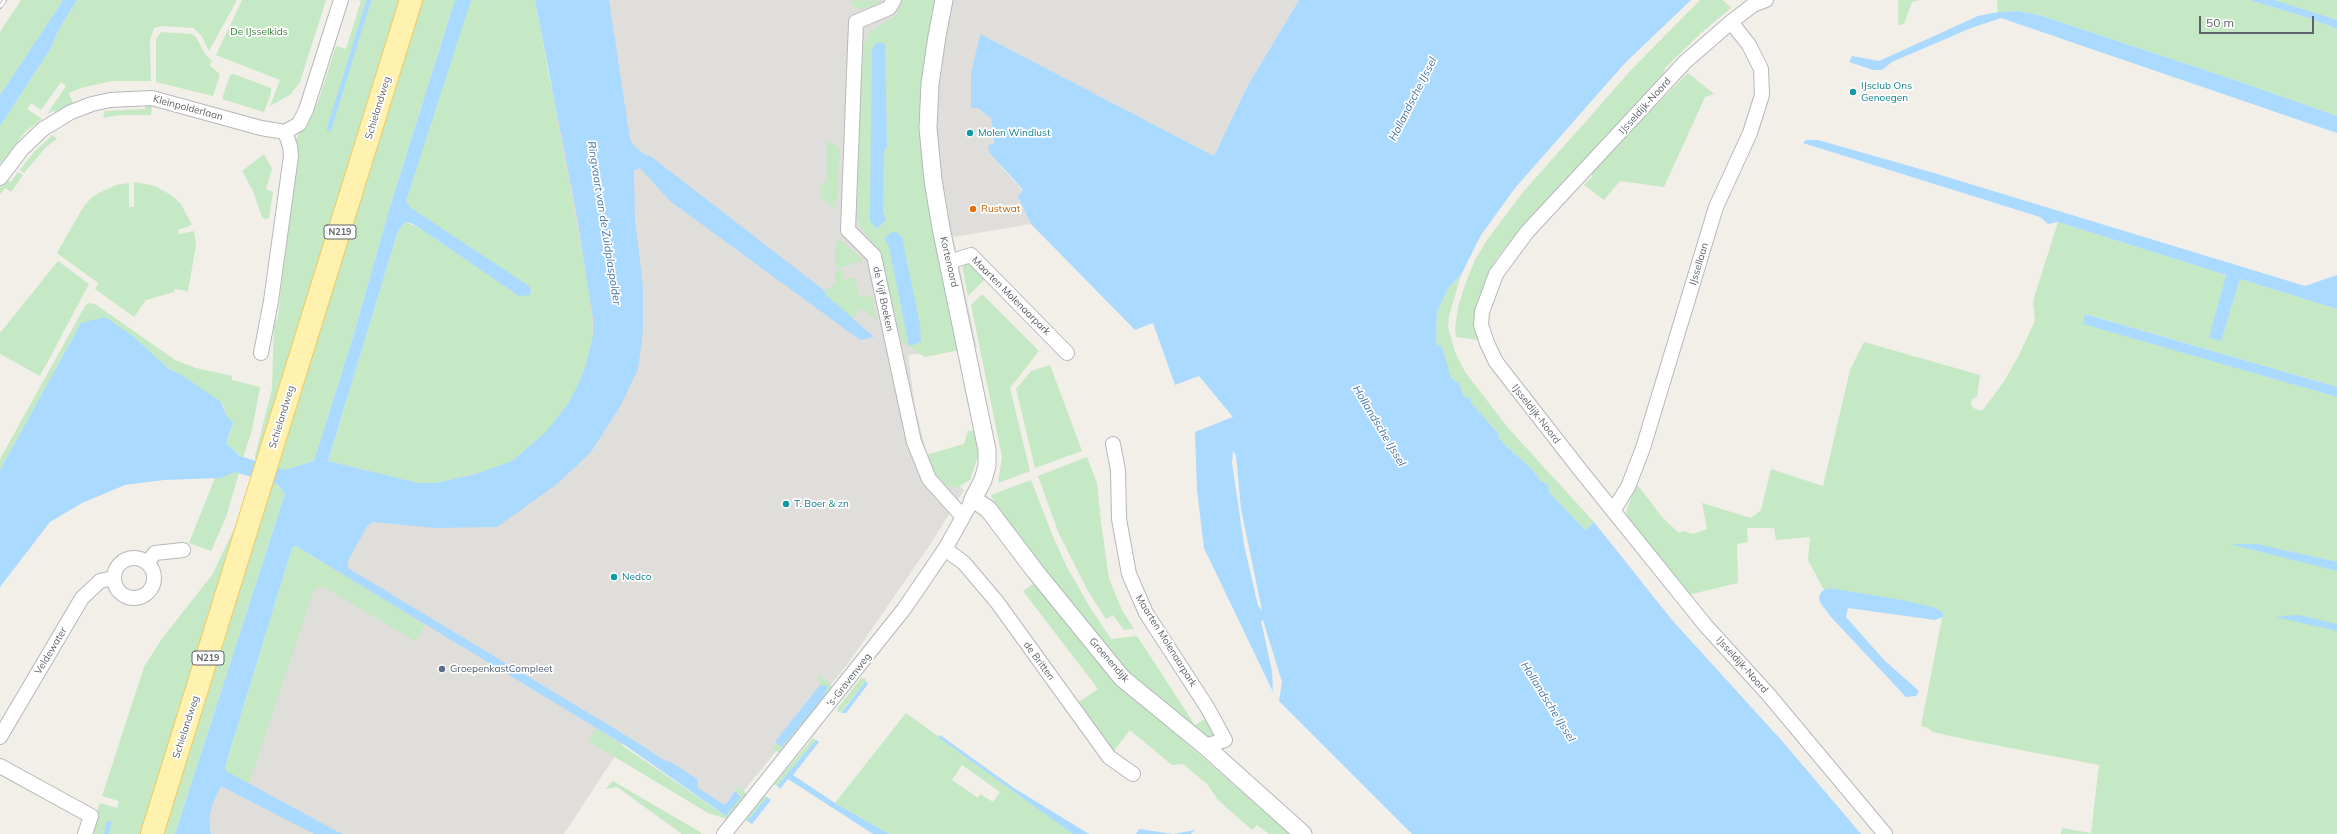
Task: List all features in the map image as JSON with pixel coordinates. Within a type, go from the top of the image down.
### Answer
[{"type":"main road","name":"Schielandweg","points":[[152,834],[411,0]]},
{"type":"street","points":[[261,353],[271,301],[291,156],[290,146],[285,132],[299,124],[306,110],[341,0]]},
{"type":"street","name":"de Vijf Boeken","points":[[894,0],[888,8],[856,22],[848,230],[874,256],[914,442],[929,479],[962,517]]},
{"type":"street","name":"Kortenoord","points":[[944,0],[936,36],[930,84],[928,128],[933,180],[987,450],[987,466],[983,480],[962,517]]},
{"type":"street","name":"IJsseldijk-Noord","points":[[1766,0],[1753,6],[1731,22],[1685,62],[1527,232],[1496,274],[1482,312],[1481,325],[1487,343],[1496,362],[1613,512],[1706,626],[1768,694],[1885,834]]},
{"type":"street","name":"IJssellaan","points":[[1613,512],[1628,487],[1643,448],[1716,207],[1758,113],[1762,95],[1761,69],[1749,45],[1731,22]]},
{"type":"street","name":"Kleinpolderlaan","points":[[0,178],[22,149],[43,129],[71,112],[92,104],[110,100],[152,98],[261,128],[285,132]]},
{"type":"street","name":"Maarten Molenaarpark","points":[[949,262],[972,255],[1067,353]]},
{"type":"street","name":"Maarten Molenaarpark","points":[[1112,444],[1118,470],[1122,545],[1129,574],[1146,613],[1207,708],[1225,740],[1205,746]]},
{"type":"street","name":"Groenendijk","points":[[973,499],[988,509],[1035,571],[1122,678],[1205,746],[1303,834]]},
{"type":"street","name":"'s-Gravenweg","points":[[724,834],[904,609],[945,549],[962,517]]},
{"type":"street","name":"de Britten","points":[[945,549],[964,563],[997,602],[1109,757],[1134,774]]},
{"type":"street","points":[[147,563],[155,553],[183,550]]},
{"type":"street","points":[[137,559],[147,563],[153,573],[154,580],[147,594],[140,598],[125,597],[115,586],[113,578],[118,566],[124,561],[137,559]]},
{"type":"street","name":"Veldewater","points":[[0,738],[82,598],[100,580],[113,578]]},
{"type":"street","points":[[0,766],[91,816],[85,834]]},
{"type":"shaded area","points":[[593,0],[1299,0],[1248,85],[1214,156],[979,34],[971,88],[972,108],[978,108],[991,118],[994,144],[1002,168],[1023,191],[1018,197],[1031,224],[953,237],[977,348],[908,355],[915,407],[928,458],[964,490],[931,543],[847,665],[727,811],[626,739],[564,834],[192,834]]},
{"type":"green space","points":[[21,0],[63,0],[0,95],[0,32]]},
{"type":"green space","points":[[77,0],[237,0],[209,51],[201,35],[193,28],[161,26],[154,28],[150,41],[151,81],[111,81],[81,88],[69,93],[73,104],[56,112],[53,111],[47,114],[66,86],[61,82],[41,110],[31,103],[27,109],[42,119],[26,131],[0,164],[0,126],[51,48],[58,31]]},
{"type":"green space","name":"De IJsselkids","points":[[242,0],[326,0],[300,82],[291,94],[270,106],[280,80],[216,55]]},
{"type":"green space","points":[[358,0],[402,0],[259,460],[255,459],[255,456],[272,389],[274,324],[278,317],[290,203],[296,176],[295,140],[311,117],[318,102],[336,46],[346,49],[361,1]]},
{"type":"green space","points":[[420,0],[455,0],[389,210],[354,334],[314,461],[284,470],[277,468]]},
{"type":"green space","points":[[468,0],[535,0],[589,291],[593,336],[586,365],[568,404],[545,433],[512,461],[499,467],[436,483],[418,483],[328,461],[397,234],[402,225],[406,222],[421,229],[519,296],[411,208],[406,201]]},
{"type":"green space","points":[[851,0],[884,0],[872,7],[859,9],[851,5]]},
{"type":"green space","points":[[902,0],[938,0],[925,85],[960,350],[925,357],[902,342],[880,254],[860,225],[857,216],[861,50],[870,32],[896,15]],"holes":[[[882,42],[885,45],[887,147],[884,151],[883,211],[885,220],[870,212],[872,51],[873,47]],[[902,237],[920,325],[921,342],[909,345],[889,247]]]},
{"type":"green space","points":[[1700,0],[1723,0],[1731,8],[1701,33],[1665,68],[1663,78],[1517,233],[1497,258],[1487,275],[1476,311],[1478,340],[1456,337],[1455,328],[1458,307],[1465,285],[1475,260],[1487,240],[1524,191],[1631,70]]},
{"type":"green space","points":[[1898,0],[1920,0],[1912,2],[1904,24],[1898,25]]},
{"type":"green space","points":[[1997,0],[2249,0],[2309,18],[2337,29],[2337,116],[2232,79],[2042,16],[2018,11],[1998,12]]},
{"type":"green space","points":[[2274,0],[2337,0],[2337,20],[2330,19]]},
{"type":"green space","points":[[161,32],[192,34],[196,37],[205,54],[212,61],[209,65],[220,74],[213,96],[156,82],[156,39]]},
{"type":"green space","points":[[1688,73],[1714,94],[1705,97],[1664,187],[1620,181],[1604,200],[1584,185],[1592,177],[1591,171]]},
{"type":"green space","points":[[234,74],[271,88],[271,93],[264,112],[222,99],[230,75]]},
{"type":"green space","points":[[146,104],[152,105],[151,115],[120,115],[103,118],[105,111],[145,109]]},
{"type":"green space","points":[[53,135],[57,139],[46,147],[24,173],[20,170],[35,151]]},
{"type":"green space","points":[[827,140],[840,148],[836,209],[819,197],[823,193],[819,189],[827,179]]},
{"type":"green space","points":[[264,154],[272,169],[266,189],[273,192],[269,218],[265,219],[262,217],[253,191],[242,171]]},
{"type":"green space","points":[[18,172],[23,175],[11,192],[5,188],[0,195],[0,188],[6,180],[11,182]]},
{"type":"green space","points":[[134,182],[155,186],[171,195],[181,204],[192,225],[178,230],[179,234],[194,231],[196,245],[188,291],[175,289],[174,292],[146,300],[134,317],[95,289],[98,283],[57,253],[82,209],[92,197],[116,185],[129,183],[129,207],[134,207]]},
{"type":"green space","points":[[2058,222],[2226,275],[2210,338],[2221,340],[2240,279],[2337,309],[2337,387],[2086,314],[2083,323],[2337,397],[2337,834],[2061,834],[2062,828],[2091,833],[2099,765],[1969,740],[1933,732],[1926,727],[1921,726],[1943,613],[1829,588],[1824,590],[1808,560],[1810,537],[1776,540],[1774,528],[1747,528],[1748,542],[1737,544],[1738,583],[1688,595],[1628,518],[1626,512],[1636,483],[1662,517],[1679,533],[1683,531],[1693,534],[1707,529],[1702,503],[1751,518],[1761,510],[1771,469],[1823,486],[1850,370],[1864,342],[1980,375],[1977,397],[1972,399],[1971,403],[1973,408],[1982,411],[2003,383],[2018,357],[2035,321],[2033,301]]},
{"type":"green space","points":[[839,239],[862,259],[862,261],[835,269],[835,244]]},
{"type":"green space","points":[[58,261],[89,284],[40,376],[0,354],[0,333]]},
{"type":"green space","points":[[969,262],[985,279],[968,296],[962,265]]},
{"type":"green space","points":[[843,270],[845,280],[855,277],[860,297],[872,296],[877,321],[861,308],[853,319],[824,293],[835,283],[835,271]]},
{"type":"green space","points":[[1461,275],[1449,316],[1448,327],[1455,352],[1465,372],[1509,429],[1594,522],[1585,530],[1549,492],[1548,484],[1542,482],[1530,467],[1498,437],[1499,434],[1464,397],[1459,383],[1451,378],[1436,344],[1437,312],[1448,288]]},
{"type":"green space","points":[[982,294],[1039,351],[1010,388],[1030,471],[998,483],[1002,457],[971,305]]},
{"type":"green space","points":[[89,303],[95,304],[175,360],[196,368],[232,376],[232,380],[260,387],[252,430],[243,458],[226,443],[233,423],[226,415],[223,405],[180,374],[169,369],[134,337],[81,323],[0,470],[0,459],[85,306]]},
{"type":"green space","points":[[1050,365],[1082,451],[1035,468],[1016,389],[1031,371]]},
{"type":"green space","points":[[977,430],[979,453],[970,480],[958,487],[949,487],[938,481],[926,455],[964,444],[968,431]]},
{"type":"green space","points":[[1087,457],[1097,483],[1109,579],[1122,610],[1134,629],[1124,630],[1113,615],[1106,619],[1088,591],[1059,534],[1038,476]]},
{"type":"green space","points":[[235,472],[239,473],[226,517],[211,551],[189,543],[215,478]]},
{"type":"green space","points":[[1031,480],[1054,539],[1068,569],[1091,609],[1111,639],[1137,636],[1195,725],[1205,719],[1217,737],[1208,740],[1117,663],[997,508],[991,495]]},
{"type":"green space","points":[[271,483],[278,485],[285,494],[175,834],[160,834]]},
{"type":"green space","points":[[235,527],[238,528],[142,834],[94,834],[94,832],[90,831],[100,803],[117,808],[119,801],[102,796],[144,667],[161,640],[212,575]]},
{"type":"green space","points":[[296,546],[425,625],[415,641],[324,587],[314,589],[249,783],[226,771],[225,767],[292,548]]},
{"type":"green space","points":[[1037,581],[1119,684],[1290,834],[1269,834],[1257,825],[1252,830],[1218,800],[1207,784],[1183,764],[1172,765],[1130,730],[1112,753],[1076,704],[1098,689],[1023,591]]},
{"type":"green space","points":[[820,675],[834,688],[782,753],[772,749],[777,743],[782,747],[828,686],[820,685],[818,678]]},
{"type":"green space","points":[[861,678],[865,678],[866,681],[841,712],[838,712],[837,709]]},
{"type":"green space","points":[[906,713],[1075,834],[889,834],[835,803]],"holes":[[[962,765],[1000,792],[993,802],[980,794],[978,798],[952,780]]]},
{"type":"green space","points":[[596,728],[726,816],[741,794],[735,791],[742,786],[746,795],[727,819],[708,813],[588,741]]},
{"type":"green space","points":[[813,738],[816,740],[777,786],[774,784]]},
{"type":"green space","points":[[613,781],[701,834],[682,834],[617,787],[605,789]]},
{"type":"green space","points":[[764,796],[767,797],[747,822],[745,819]]},
{"type":"water","points":[[63,0],[77,0],[58,31],[51,48],[0,126],[0,95]]},
{"type":"water","name":"Ringvaart van de Zuidplaspolder","points":[[455,0],[471,0],[406,201],[411,208],[529,286],[531,290],[530,295],[519,296],[421,229],[411,223],[406,222],[402,225],[397,234],[328,461],[418,483],[436,483],[476,474],[512,461],[545,433],[568,404],[578,385],[586,365],[593,336],[593,318],[577,217],[535,0],[609,0],[630,139],[635,147],[648,157],[649,155],[825,291],[824,293],[874,337],[860,340],[670,201],[640,168],[634,171],[635,219],[643,287],[643,331],[638,369],[621,405],[591,452],[557,484],[497,527],[435,528],[373,522],[367,526],[348,561],[348,568],[635,741],[662,759],[674,764],[697,779],[698,788],[723,804],[727,803],[735,791],[741,797],[726,816],[626,746],[296,546],[292,548],[225,767],[226,771],[342,834],[314,834],[221,786],[212,805],[209,820],[211,834],[175,834],[285,494],[278,485],[235,472],[220,478],[164,480],[125,485],[82,503],[50,522],[0,587],[0,470],[81,323],[105,317],[134,337],[169,369],[180,374],[221,402],[226,415],[233,423],[226,443],[240,456],[284,470],[314,461],[354,334],[389,210]]},
{"type":"water","name":"Hollandsche IJssel","points":[[1299,0],[1691,0],[1625,63],[1515,188],[1481,235],[1461,275],[1448,288],[1437,312],[1436,344],[1442,347],[1451,378],[1459,383],[1464,397],[1472,399],[1470,402],[1499,434],[1498,437],[1530,467],[1542,482],[1548,484],[1549,492],[1585,530],[1594,522],[1672,620],[1783,742],[1861,834],[1412,834],[1279,701],[1273,692],[1204,548],[1197,490],[1195,432],[1233,417],[1199,376],[1175,385],[1153,323],[1135,330],[1031,224],[1018,197],[1023,190],[989,152],[988,145],[994,144],[991,118],[978,108],[971,108],[971,74],[980,34],[1214,156],[1248,85]]},
{"type":"water","points":[[2249,0],[2274,0],[2337,20],[2337,29],[2309,18]]},
{"type":"water","points":[[2018,11],[2042,16],[2232,79],[2337,116],[2337,133],[2001,18],[1971,28],[1892,62],[1882,70],[1873,70],[1849,62],[1852,56],[1879,61],[1978,16],[1998,12]]},
{"type":"water","points":[[879,42],[885,44],[887,147],[884,151],[883,211],[886,220],[877,229],[870,221],[870,212],[872,51],[874,45]]},
{"type":"water","points":[[1806,140],[1818,140],[1934,173],[2305,286],[2337,275],[2337,309],[2240,279],[2221,341],[2209,338],[2226,275],[2058,222],[2048,224],[2040,217],[1803,143]]},
{"type":"water","points":[[892,232],[896,232],[902,237],[920,325],[921,342],[909,346],[889,247],[884,239]]},
{"type":"water","points":[[2085,314],[2337,387],[2337,397],[2083,324]]},
{"type":"water","points":[[2230,544],[2257,544],[2337,562],[2337,571]]},
{"type":"water","points":[[1829,588],[1902,600],[1936,608],[1943,613],[1943,617],[1935,620],[1848,608],[1846,617],[1884,660],[1919,691],[1916,696],[1906,697],[1830,616],[1820,602],[1819,596],[1822,591]]},
{"type":"water","points":[[2298,615],[2337,624],[2337,631],[2275,617]]},
{"type":"water","points":[[866,681],[868,684],[846,713],[841,713]]},
{"type":"water","points":[[820,685],[828,686],[824,696],[782,747],[775,742]]},
{"type":"water","points":[[940,735],[1014,788],[1089,834],[1073,834],[938,737]]},
{"type":"water","points":[[816,740],[819,742],[793,775],[835,803],[889,834],[873,834],[788,779],[780,789],[777,786]]},
{"type":"water","points":[[767,797],[771,800],[752,824],[747,821]]},
{"type":"water","points":[[1139,829],[1173,834],[1136,834]]},
{"type":"water","points":[[1195,830],[1191,834],[1173,834]]},
{"type":"pier","points":[[1233,451],[1236,455],[1241,509],[1262,610],[1258,606],[1244,545],[1232,463]]},
{"type":"pier","points":[[1263,620],[1282,682],[1279,701],[1273,692],[1272,671],[1261,621]]},
{"type":"waterway","points":[[329,129],[369,0]]},
{"type":"waterway","points":[[106,834],[109,823]]},
{"type":"railway","points":[[0,7],[5,0]]},
{"type":"place","name":"IJsclub Ons Genoegen","points":[[1853,92]]},
{"type":"place","name":"Molen Windlust","points":[[970,133]]},
{"type":"place","name":"Rustwat","points":[[973,209]]},
{"type":"place","name":"T. Boer & zn","points":[[786,504]]},
{"type":"place","name":"Nedco","points":[[614,577]]},
{"type":"place","name":"GroepenkastCompleet","points":[[442,669]]}]
